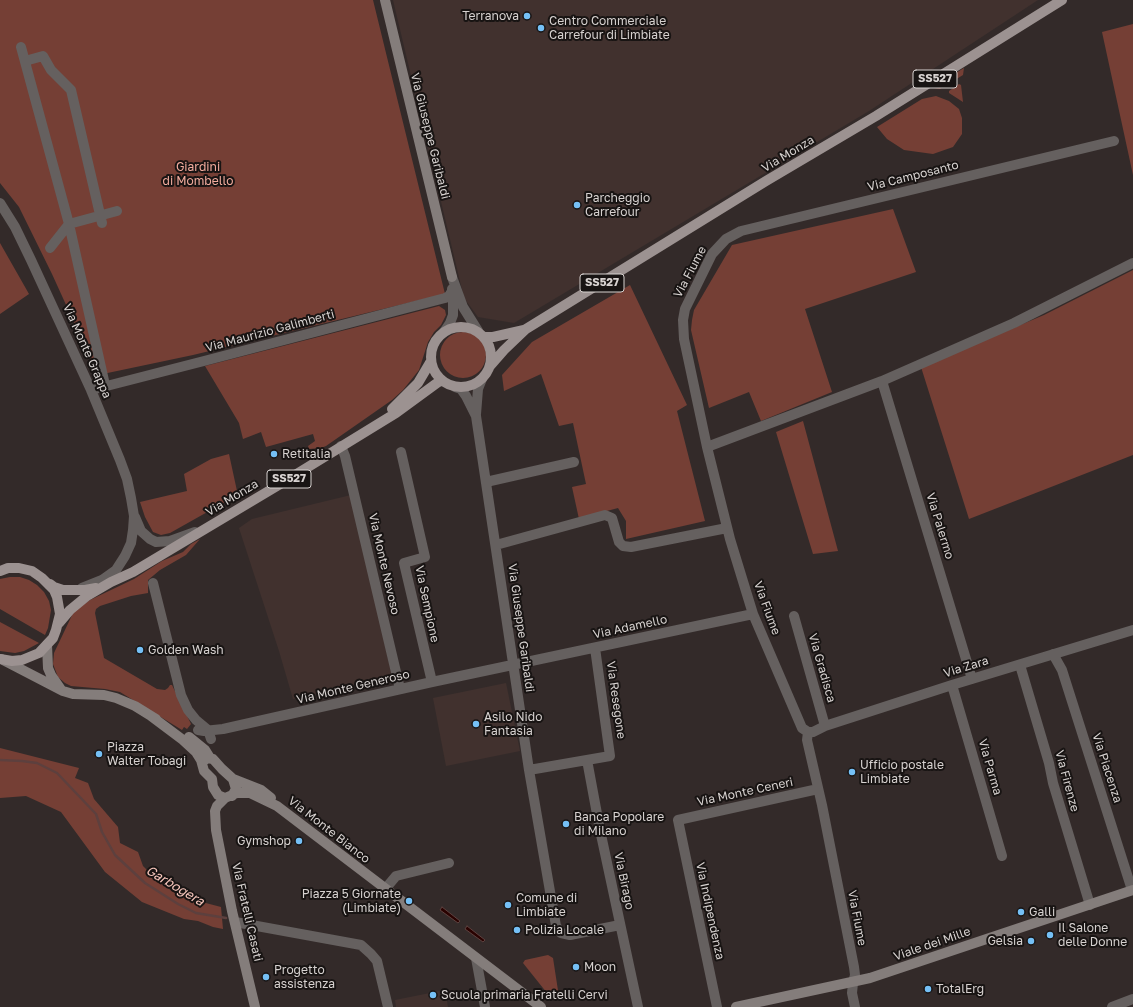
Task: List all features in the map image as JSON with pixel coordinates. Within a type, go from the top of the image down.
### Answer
[{"type":"main road","name":"Via Monza","points":[[490,366],[526,329],[766,181],[876,116],[1062,0]]},
{"type":"main road","points":[[461,326],[470,328],[481,334],[489,344],[492,353],[490,366],[482,379],[469,386],[455,386],[442,380],[435,372],[431,361],[431,352],[438,337],[452,328],[461,326]]},
{"type":"main road","name":"Via Monza","points":[[481,334],[493,337],[526,329]]},
{"type":"main road","name":"Via Monza","points":[[364,432],[409,393],[418,383],[431,361]]},
{"type":"main road","name":"Via Monza","points":[[59,623],[78,602],[213,525],[396,413],[442,380]]},
{"type":"main road","name":"SS527","points":[[0,570],[19,568],[32,571],[42,578],[54,590],[60,614],[59,623],[53,638],[40,653],[22,660],[12,661],[1,659]]},
{"type":"main road","name":"Via Monza","points":[[42,578],[54,587],[63,590],[85,590],[111,582]]},
{"type":"street","name":"Via Giuseppe Garibaldi","points":[[385,0],[452,277],[463,307],[481,334]]},
{"type":"street","points":[[21,47],[69,224],[105,385]]},
{"type":"street","points":[[24,61],[43,56],[51,70],[71,90],[101,219]]},
{"type":"street","name":"Via Camposanto","points":[[721,244],[731,236],[742,231],[1114,141]]},
{"type":"street","name":"Via Monte Grappa","points":[[0,203],[15,227],[31,260],[115,445],[127,479],[134,516],[138,525],[150,539],[162,542],[170,541],[213,525]]},
{"type":"street","points":[[50,248],[69,224],[101,219],[117,211]]},
{"type":"street","name":"Via Fiume","points":[[721,244],[712,254],[685,309],[683,320],[684,339],[707,447],[727,528],[753,614],[802,728],[808,732],[807,740],[854,967],[855,975],[853,983],[853,998],[855,1007]]},
{"type":"street","points":[[707,447],[882,381],[1014,323],[1133,263]]},
{"type":"street","name":"Via Giuseppe Garibaldi","points":[[444,332],[453,315],[452,277]]},
{"type":"street","name":"Via Maurizio Galimberti","points":[[91,390],[105,385],[204,362],[445,298],[449,296],[452,291]]},
{"type":"street","name":"Via Giuseppe Garibaldi","points":[[482,379],[478,389],[476,416],[529,770],[556,926],[559,931],[564,934],[578,934],[620,925]]},
{"type":"street","name":"Via Palermo","points":[[882,381],[972,679]]},
{"type":"street","name":"Via Giuseppe Garibaldi","points":[[455,386],[461,389],[466,396],[476,416]]},
{"type":"street","name":"Via Monte Nevoso","points":[[341,446],[345,456],[400,689]]},
{"type":"street","name":"Via Sempione","points":[[402,452],[425,557],[404,563],[432,682]]},
{"type":"street","points":[[486,482],[574,462]]},
{"type":"street","points":[[496,545],[605,515],[612,518],[619,542],[623,546],[631,547],[727,528]]},
{"type":"street","name":"Via Monte Grappa","points":[[77,590],[102,580],[116,570],[131,543],[134,516]]},
{"type":"street","points":[[151,716],[192,748],[199,757],[210,762],[222,769],[233,778],[236,789],[229,797],[218,795],[215,791],[212,779],[204,771],[210,762],[210,750],[203,730],[188,710],[181,695],[153,583]]},
{"type":"street","name":"Via Adamello","points":[[513,665],[753,614]]},
{"type":"street","name":"Via Gradisca","points":[[794,616],[825,726]]},
{"type":"street","name":"Via Zara","points":[[808,732],[813,732],[825,726],[952,685],[1133,630]]},
{"type":"street","points":[[47,645],[48,668],[55,683],[63,691]]},
{"type":"street","name":"Via Resegone","points":[[587,760],[610,756],[595,648]]},
{"type":"street","name":"Via Piacenza","points":[[1053,654],[1062,670],[1133,890]]},
{"type":"street","points":[[1,659],[63,691],[73,694],[104,695],[116,698],[190,738],[205,750],[210,762]]},
{"type":"street","name":"Via Monte Generoso","points":[[203,730],[223,729],[513,665]]},
{"type":"street","name":"Via Firenze","points":[[1020,665],[1049,763],[1053,783],[1090,905]]},
{"type":"street","name":"Via Parma","points":[[952,685],[1002,856]]},
{"type":"street","points":[[190,738],[203,730]]},
{"type":"street","points":[[529,770],[587,760]]},
{"type":"street","name":"Via Birago","points":[[587,760],[638,1007]]},
{"type":"street","name":"Via Monte Bianco","points":[[233,778],[261,790],[270,797],[277,806]]},
{"type":"street","name":"Via Monte Ceneri","points":[[678,820],[818,789]]},
{"type":"street","name":"Via Fratelli Casati","points":[[215,791],[211,802],[211,809],[216,823]]},
{"type":"street","name":"Via Monte Bianco","points":[[229,797],[241,792],[250,793],[277,806],[540,1006]]},
{"type":"street","name":"Via Fratelli Casati","points":[[229,797],[217,806],[215,811],[216,823],[223,868],[255,1007]]},
{"type":"street","name":"Via Indipendenza","points":[[678,820],[716,1007]]},
{"type":"street","points":[[386,888],[396,876],[449,863]]},
{"type":"street","name":"Via Monte Bianco","points":[[366,874],[389,899],[433,932],[447,936]]},
{"type":"street","name":"Viale dei Mille","points":[[736,1007],[853,983],[870,978],[1133,890]]},
{"type":"street","points":[[235,922],[361,945],[377,961],[388,1007]]},
{"type":"street","points":[[476,958],[485,1007]]},
{"type":"street","points":[[1112,1007],[1133,999]]},
{"type":"shaded area","name":"Parcheggio Carrefour","points":[[393,0],[1038,0],[869,111],[514,323],[478,317],[464,298]]},
{"type":"shaded area","points":[[351,495],[392,676],[293,699],[239,528],[252,519]]},
{"type":"shaded area","name":"Asilo Nido Fantasia","points":[[506,683],[520,751],[446,766],[433,698]]},
{"type":"shaded area","points":[[442,907],[460,921],[458,923],[440,910]]},
{"type":"shaded area","points":[[467,926],[485,940],[483,942],[465,929]]},
{"type":"shaded area","name":"Scuola primaria Fratelli Cervi","points":[[445,990],[448,1007],[396,1007],[395,1000]]},
{"type":"green space","name":"Giardini di Mombello","points":[[0,0],[373,0],[445,294],[193,355],[98,375],[52,274],[19,207],[0,183]]},
{"type":"green space","points":[[1133,24],[1133,175],[1102,32]]},
{"type":"green space","points":[[964,68],[963,75],[940,89],[934,88],[934,86]]},
{"type":"green space","points":[[959,84],[961,85],[963,102],[949,93],[949,91]]},
{"type":"green space","points":[[936,96],[949,101],[959,109],[962,118],[962,134],[953,147],[933,154],[904,150],[887,139],[877,127],[922,99]]},
{"type":"green space","points":[[893,209],[916,272],[805,309],[832,392],[761,421],[749,392],[709,408],[691,330],[692,320],[694,310],[732,245]]},
{"type":"green space","points":[[0,243],[29,294],[0,314]]},
{"type":"green space","points":[[1133,270],[1133,455],[969,519],[921,367],[1044,315]]},
{"type":"green space","points":[[630,285],[687,405],[677,411],[705,521],[626,539],[626,521],[618,508],[579,519],[572,487],[586,484],[573,423],[559,426],[541,374],[504,391],[502,375],[532,342]]},
{"type":"green space","points":[[439,306],[445,310],[446,315],[441,325],[434,332],[428,342],[419,370],[403,390],[392,400],[321,448],[309,449],[308,446],[315,441],[313,434],[266,447],[261,432],[243,439],[239,423],[205,366]]},
{"type":"green space","points":[[463,332],[476,336],[482,342],[486,355],[482,368],[476,374],[463,378],[450,374],[444,368],[440,355],[444,342],[450,336]]},
{"type":"green space","points":[[803,421],[838,551],[813,554],[776,432]]},
{"type":"green space","points":[[229,454],[237,491],[234,497],[170,533],[161,535],[153,532],[145,517],[140,502],[187,491],[184,474],[211,459]]},
{"type":"green space","points":[[200,539],[186,555],[160,570],[148,580],[148,593],[131,596],[100,606],[96,609],[95,613],[104,658],[157,689],[165,690],[172,685],[191,724],[187,729],[184,727],[182,730],[120,692],[71,686],[58,677],[53,664],[54,653],[74,611],[90,600],[134,579],[162,561],[183,552],[191,544]]},
{"type":"green space","points":[[20,577],[29,580],[44,592],[49,601],[51,610],[48,628],[45,635],[0,609],[0,579]]},
{"type":"green space","points":[[0,622],[39,643],[24,651],[15,653],[0,651]]},
{"type":"green space","points":[[0,748],[79,768],[75,778],[88,783],[94,799],[118,827],[120,843],[138,852],[143,866],[159,882],[179,896],[221,907],[223,929],[198,921],[184,919],[142,902],[105,872],[61,812],[26,796],[0,798]]},
{"type":"green space","points":[[548,955],[553,958],[559,997],[556,1000],[551,998],[523,963],[525,960]]},
{"type":"waterway","name":"Garbogera","points":[[0,760],[37,763],[57,773],[96,814],[102,832],[115,855],[145,883],[178,904],[196,913],[226,918]]},
{"type":"place","name":"Terranova","points":[[527,16]]},
{"type":"place","name":"Centro Commerciale Carrefour di Limbiate","points":[[541,28]]},
{"type":"place","name":"Parcheggio Carrefour","points":[[577,205]]},
{"type":"place","name":"Retitalia","points":[[274,454]]},
{"type":"place","name":"Golden Wash","points":[[140,650]]},
{"type":"place","name":"Asilo Nido Fantasia","points":[[476,724]]},
{"type":"place","name":"Piazza Walter Tobagi","points":[[99,754]]},
{"type":"place","name":"Ufficio postale Limbiate","points":[[852,772]]},
{"type":"place","name":"Banca Popolare di Milano","points":[[566,824]]},
{"type":"place","name":"Gymshop","points":[[299,841]]},
{"type":"place","name":"Piazza 5 Giornate (Limbiate)","points":[[409,901]]},
{"type":"place","name":"Comune di Limbiate","points":[[508,905]]},
{"type":"place","name":"Galli","points":[[1021,912]]},
{"type":"place","name":"Polizia Locale","points":[[517,930]]},
{"type":"place","name":"Il Salone delle Donne","points":[[1050,935]]},
{"type":"place","name":"Gelsia","points":[[1031,941]]},
{"type":"place","name":"Moon","points":[[576,967]]},
{"type":"place","name":"Progetto assistenza","points":[[266,977]]},
{"type":"place","name":"TotalErg","points":[[928,989]]},
{"type":"place","name":"Scuola primaria Fratelli Cervi","points":[[433,995]]}]
